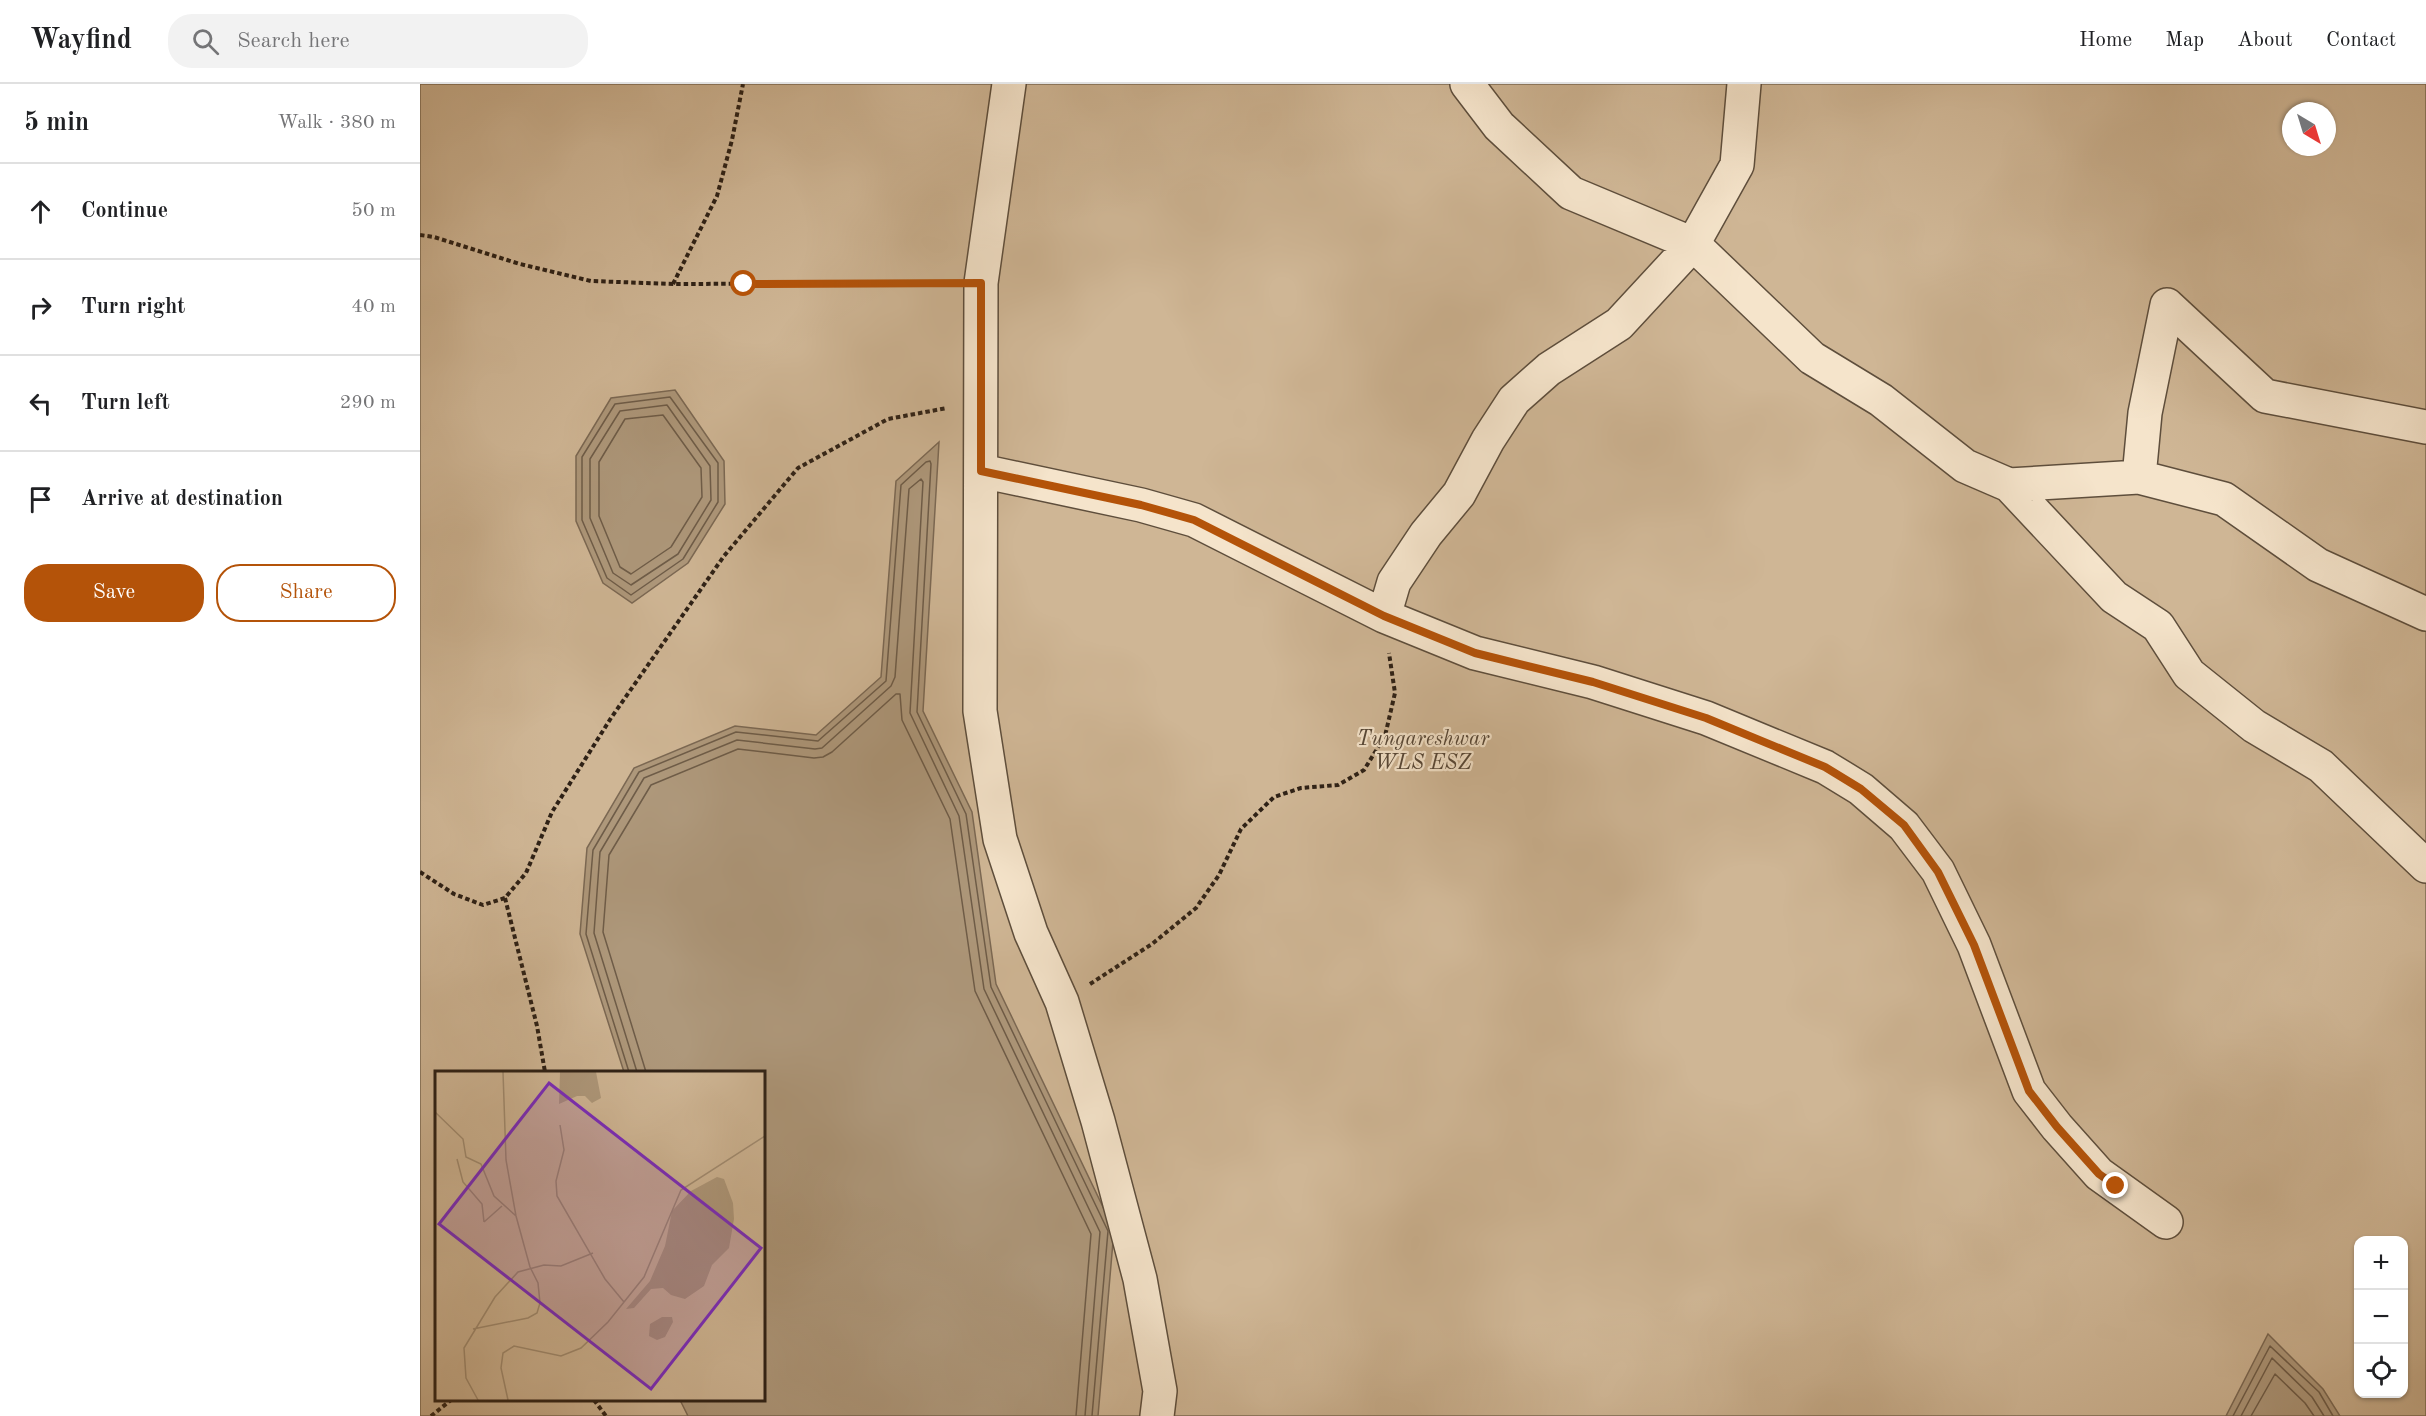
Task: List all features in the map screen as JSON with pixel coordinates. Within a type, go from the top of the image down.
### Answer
[{"type":"street","points":[[1009,84],[981,283],[980,711],[1000,839],[1031,933],[1062,1002],[1098,1121],[1140,1279],[1160,1391],[1157,1416]]},
{"type":"street","points":[[1467,84],[1500,126],[1570,193],[1693,244],[1812,358],[1881,400],[1965,466],[2009,485],[2114,597],[2158,626],[2189,674],[2254,726],[2321,766],[2426,866]]},
{"type":"street","points":[[1384,616],[1394,582],[1426,534],[1460,494],[1488,440],[1514,400],[1550,369],[1618,324],[1693,244],[1737,165],[1744,84]]},
{"type":"street","points":[[2139,477],[2145,413],[2167,305],[2265,396],[2426,428]]},
{"type":"street","points":[[981,471],[1141,505],[1194,520],[1384,616],[1475,653],[1593,682],[1706,718],[1825,767],[1861,789],[1904,825],[1938,872],[1974,945],[2029,1091],[2057,1127],[2099,1174],[2166,1222]]},
{"type":"street","points":[[2009,485],[2139,477],[2224,499],[2318,565],[2426,614]]},
{"type":"path","points":[[674,284],[717,196],[732,140],[743,84]]},
{"type":"path","points":[[420,235],[434,237],[520,264],[591,281],[674,284],[981,283]]},
{"type":"path","points":[[420,872],[454,894],[483,905],[505,898],[526,873],[552,812],[611,718],[724,556],[798,468],[888,419],[981,402]]},
{"type":"path","points":[[1062,1002],[1152,944],[1196,908],[1219,875],[1241,829],[1274,796],[1301,788],[1338,784],[1364,770],[1385,736],[1395,693],[1384,616]]},
{"type":"path","points":[[505,898],[537,1026],[545,1071]]},
{"type":"path","points":[[431,1416],[450,1401]]},
{"type":"path","points":[[595,1401],[606,1416]]},
{"type":"green space","name":"Tungareshwar WLS ESZ","points":[[420,84],[2426,84],[2426,1416],[420,1416]]},
{"type":"water","points":[[675,390],[724,461],[725,504],[688,563],[632,603],[603,583],[576,521],[576,456],[611,398]]},
{"type":"water","points":[[939,442],[923,711],[972,812],[996,984],[1114,1230],[1098,1416],[688,1416],[680,1401],[765,1401],[765,1071],[624,1071],[580,934],[587,848],[634,768],[735,726],[816,735],[881,677],[896,481]]},
{"type":"water","points":[[2268,1334],[2323,1389],[2340,1416],[2226,1416]]},
{"type":"route","points":[[744,284],[981,283],[981,471],[1141,505],[1194,520],[1384,616],[1475,653],[1593,682],[1706,718],[1825,767],[1861,789],[1904,825],[1938,872],[1974,945],[2029,1091],[2057,1127],[2099,1174],[2116,1186]]}]
